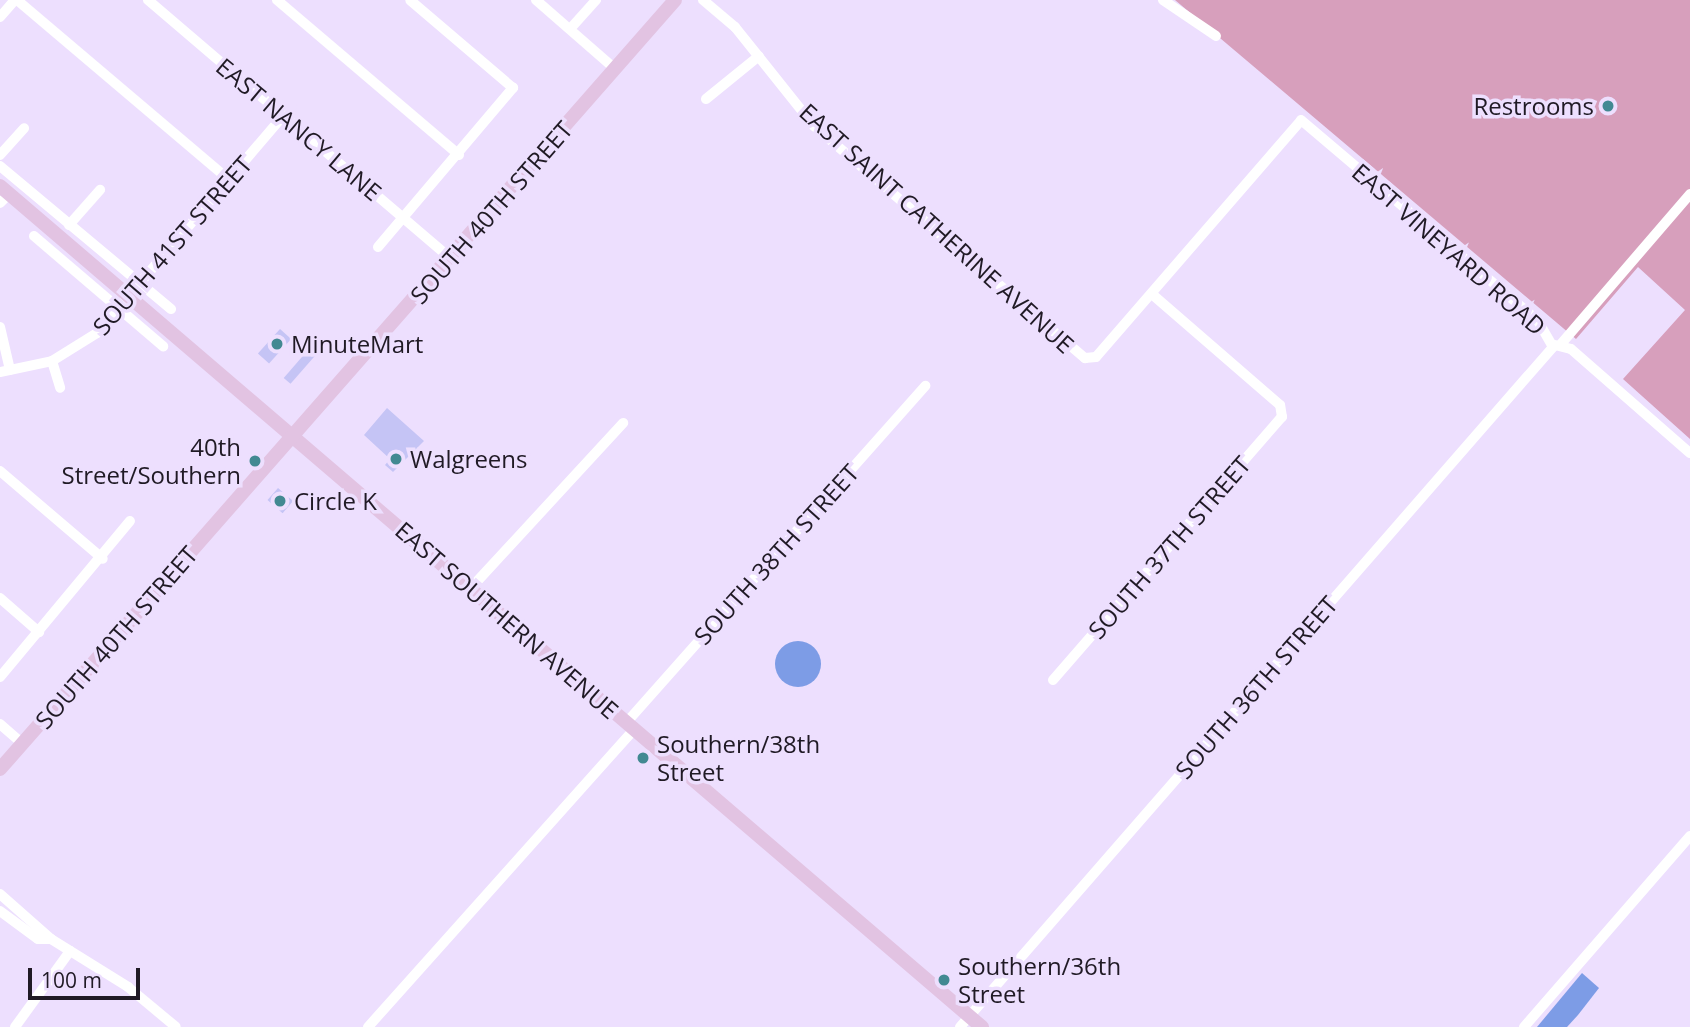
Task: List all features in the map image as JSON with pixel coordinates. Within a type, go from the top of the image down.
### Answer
[{"type":"main road","name":"SOUTH 40TH STREET","points":[[0,769],[675,0]]},
{"type":"main road","name":"EAST SOUTHERN AVENUE","points":[[3,194],[135,291],[294,437],[630,727],[965,1022],[982,1027]]},
{"type":"street","points":[[0,17],[16,0],[229,180]]},
{"type":"street","name":"EAST NANCY LANE","points":[[148,0],[450,258]]},
{"type":"street","points":[[277,0],[459,155]]},
{"type":"street","points":[[378,247],[459,155],[513,88],[410,0]]},
{"type":"street","points":[[536,0],[615,69]]},
{"type":"street","points":[[570,29],[596,0]]},
{"type":"street","name":"EAST SAINT CATHERINE AVENUE","points":[[703,0],[759,56],[814,126],[1090,359],[1152,294]]},
{"type":"street","points":[[1163,0],[1216,36]]},
{"type":"street","points":[[706,99],[759,56]]},
{"type":"street","name":"SOUTH 41ST STREET","points":[[5,371],[52,361],[86,342],[135,291],[283,116]]},
{"type":"street","name":"EAST VINEYARD ROAD","points":[[1152,294],[1301,120],[1538,321],[1557,346],[1690,453]]},
{"type":"street","points":[[0,155],[23,128]]},
{"type":"street","name":"EAST SOUTHERN AVENUE","points":[[0,166],[69,225],[135,291],[171,309]]},
{"type":"street","points":[[69,225],[100,190]]},
{"type":"street","name":"SOUTH 36TH STREET","points":[[965,1022],[1690,194]]},
{"type":"street","points":[[34,236],[163,346]]},
{"type":"street","name":"SOUTH 37TH STREET","points":[[1053,680],[1283,412],[1152,294]]},
{"type":"street","points":[[0,327],[5,371]]},
{"type":"street","points":[[52,361],[60,388]]},
{"type":"street","name":"SOUTH 38TH STREET","points":[[368,1027],[925,386]]},
{"type":"street","points":[[470,589],[623,423]]},
{"type":"street","points":[[0,471],[103,559]]},
{"type":"street","points":[[0,677],[103,559],[130,521]]},
{"type":"street","points":[[0,598],[40,632]]},
{"type":"street","points":[[0,724],[23,744]]},
{"type":"street","points":[[1524,1027],[1690,836]]},
{"type":"street","points":[[0,894],[51,939],[176,1027]]},
{"type":"street","points":[[0,911],[38,939],[51,939]]},
{"type":"street","points":[[15,1027],[70,951]]},
{"type":"shaded area","points":[[1175,0],[1690,0],[1690,439],[1623,379],[1685,310],[1638,267],[1576,339]]},
{"type":"water","points":[[798,641],[814,648],[821,664],[814,680],[798,687],[782,680],[775,664],[782,648]]},
{"type":"water","points":[[1582,973],[1599,988],[1578,1015],[1567,1027],[1537,1027]]},
{"type":"building","name":"MinuteMart","points":[[280,329],[291,339],[269,364],[258,354]]},
{"type":"building","points":[[308,350],[315,356],[291,384],[284,378]]},
{"type":"building","name":"Walgreens","points":[[387,408],[424,441],[393,472],[385,465],[390,459],[364,435]]},
{"type":"building","name":"Circle K","points":[[278,488],[293,501],[283,513],[268,500]]},
{"type":"place","name":"Restrooms","points":[[1608,106]]},
{"type":"place","name":"MinuteMart","points":[[277,344]]},
{"type":"place","name":"Walgreens","points":[[396,459]]},
{"type":"place","name":"40th Street/Southern","points":[[255,461]]},
{"type":"place","name":"Circle K","points":[[280,501]]},
{"type":"place","name":"Southern/38th Street","points":[[643,758]]},
{"type":"place","name":"Southern/36th Street","points":[[944,980]]}]
